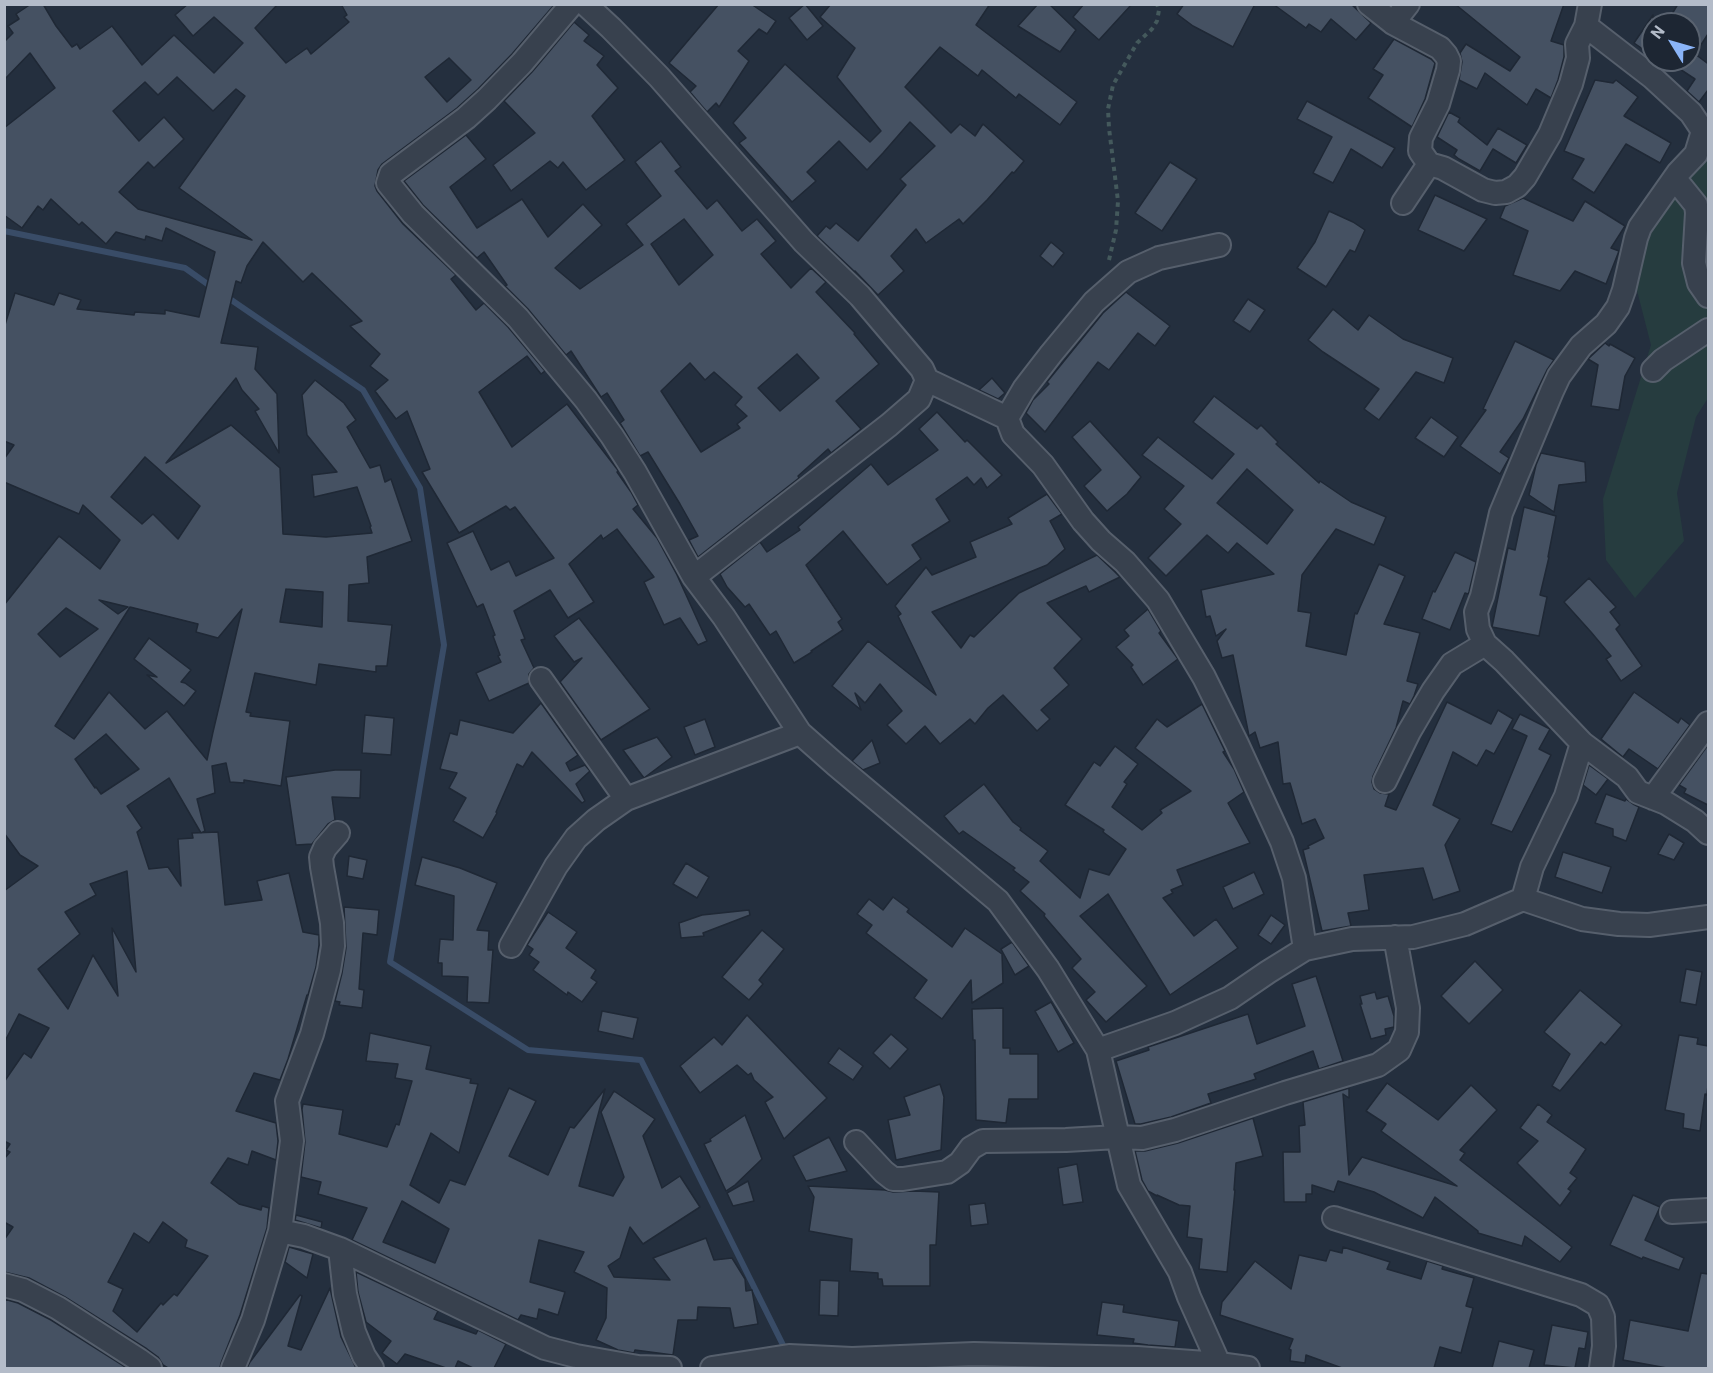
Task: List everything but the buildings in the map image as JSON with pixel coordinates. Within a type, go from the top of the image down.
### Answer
[{"type":"street","points":[[572,4],[522,63],[487,99],[466,118],[391,174],[388,183],[413,214],[518,318],[586,400],[635,472],[694,577],[724,617],[800,733],[998,901],[1048,969],[1098,1050],[1129,1185],[1180,1272],[1189,1298],[1220,1366]]},
{"type":"street","points":[[585,4],[658,77],[804,242],[860,296],[922,369],[927,380],[1006,418],[1014,434],[1043,465],[1083,521],[1125,562],[1158,600],[1204,677],[1282,842],[1294,878],[1305,949]]},
{"type":"street","points":[[1369,4],[1393,23],[1440,48],[1446,55],[1449,61],[1448,70],[1438,104],[1421,138],[1420,150],[1430,164],[1443,168],[1483,190],[1495,193],[1506,192],[1525,177],[1554,124],[1574,76],[1578,58],[1576,44],[1588,15],[1691,114],[1703,131],[1696,154],[1675,178],[1640,226],[1618,307],[1606,324],[1581,346],[1559,376],[1501,513],[1482,596],[1476,612],[1478,630],[1485,644],[1582,742],[1627,777],[1638,792],[1678,810],[1708,833]]},
{"type":"street","points":[[1393,23],[1408,4]]},
{"type":"street","points":[[1402,203],[1430,164]]},
{"type":"street","points":[[1675,178],[1696,205],[1694,263],[1699,284],[1708,296]]},
{"type":"street","points":[[1006,418],[1024,389],[1058,345],[1094,302],[1128,272],[1159,258],[1219,245]]},
{"type":"street","points":[[1653,370],[1663,360],[1708,330]]},
{"type":"street","points":[[694,577],[889,425],[919,399],[927,380]]},
{"type":"street","points":[[1385,781],[1409,732],[1452,664],[1485,644]]},
{"type":"street","points":[[541,679],[626,799]]},
{"type":"street","points":[[1653,798],[1708,723]]},
{"type":"street","points":[[511,946],[556,866],[576,838],[596,820],[626,799],[800,733]]},
{"type":"street","points":[[1523,898],[1532,867],[1566,796],[1582,742]]},
{"type":"street","points":[[233,1368],[253,1320],[280,1231],[292,1141],[287,1101],[312,1034],[333,946],[333,923],[321,857],[325,848],[338,833]]},
{"type":"street","points":[[1098,1050],[1174,1023],[1230,998],[1305,949],[1352,939],[1413,937],[1465,924],[1523,898],[1582,918],[1619,924],[1649,925],[1708,918]]},
{"type":"street","points":[[856,1142],[884,1172],[893,1179],[903,1179],[947,1172],[960,1162],[971,1148],[983,1141],[1142,1138],[1175,1130],[1377,1065],[1399,1050],[1407,1032],[1408,1008],[1395,937]]},
{"type":"street","points":[[1672,1212],[1708,1210]]},
{"type":"street","points":[[1334,1218],[1581,1295],[1598,1305],[1603,1317],[1604,1346],[1601,1368]]},
{"type":"street","points":[[280,1231],[304,1236],[340,1249],[544,1348],[638,1367],[670,1368]]},
{"type":"street","points":[[340,1249],[345,1294],[354,1332],[372,1368]]},
{"type":"street","points":[[4,1285],[23,1290],[58,1308],[150,1368]]},
{"type":"street","points":[[711,1368],[789,1356],[852,1359],[974,1354],[1137,1358],[1248,1368]]},
{"type":"path","points":[[1107,265],[1116,230],[1118,201],[1108,109],[1113,85],[1137,43],[1157,21],[1159,10],[1157,4]]},
{"type":"green space","points":[[1708,120],[1708,398],[1696,417],[1677,493],[1684,541],[1635,598],[1606,560],[1603,499],[1651,345],[1633,275],[1653,204]]},
{"type":"waterway","points":[[4,231],[185,268],[213,288]]},
{"type":"waterway","points":[[227,297],[363,390],[420,488],[444,645],[390,962],[528,1050],[641,1060],[786,1351]]}]
